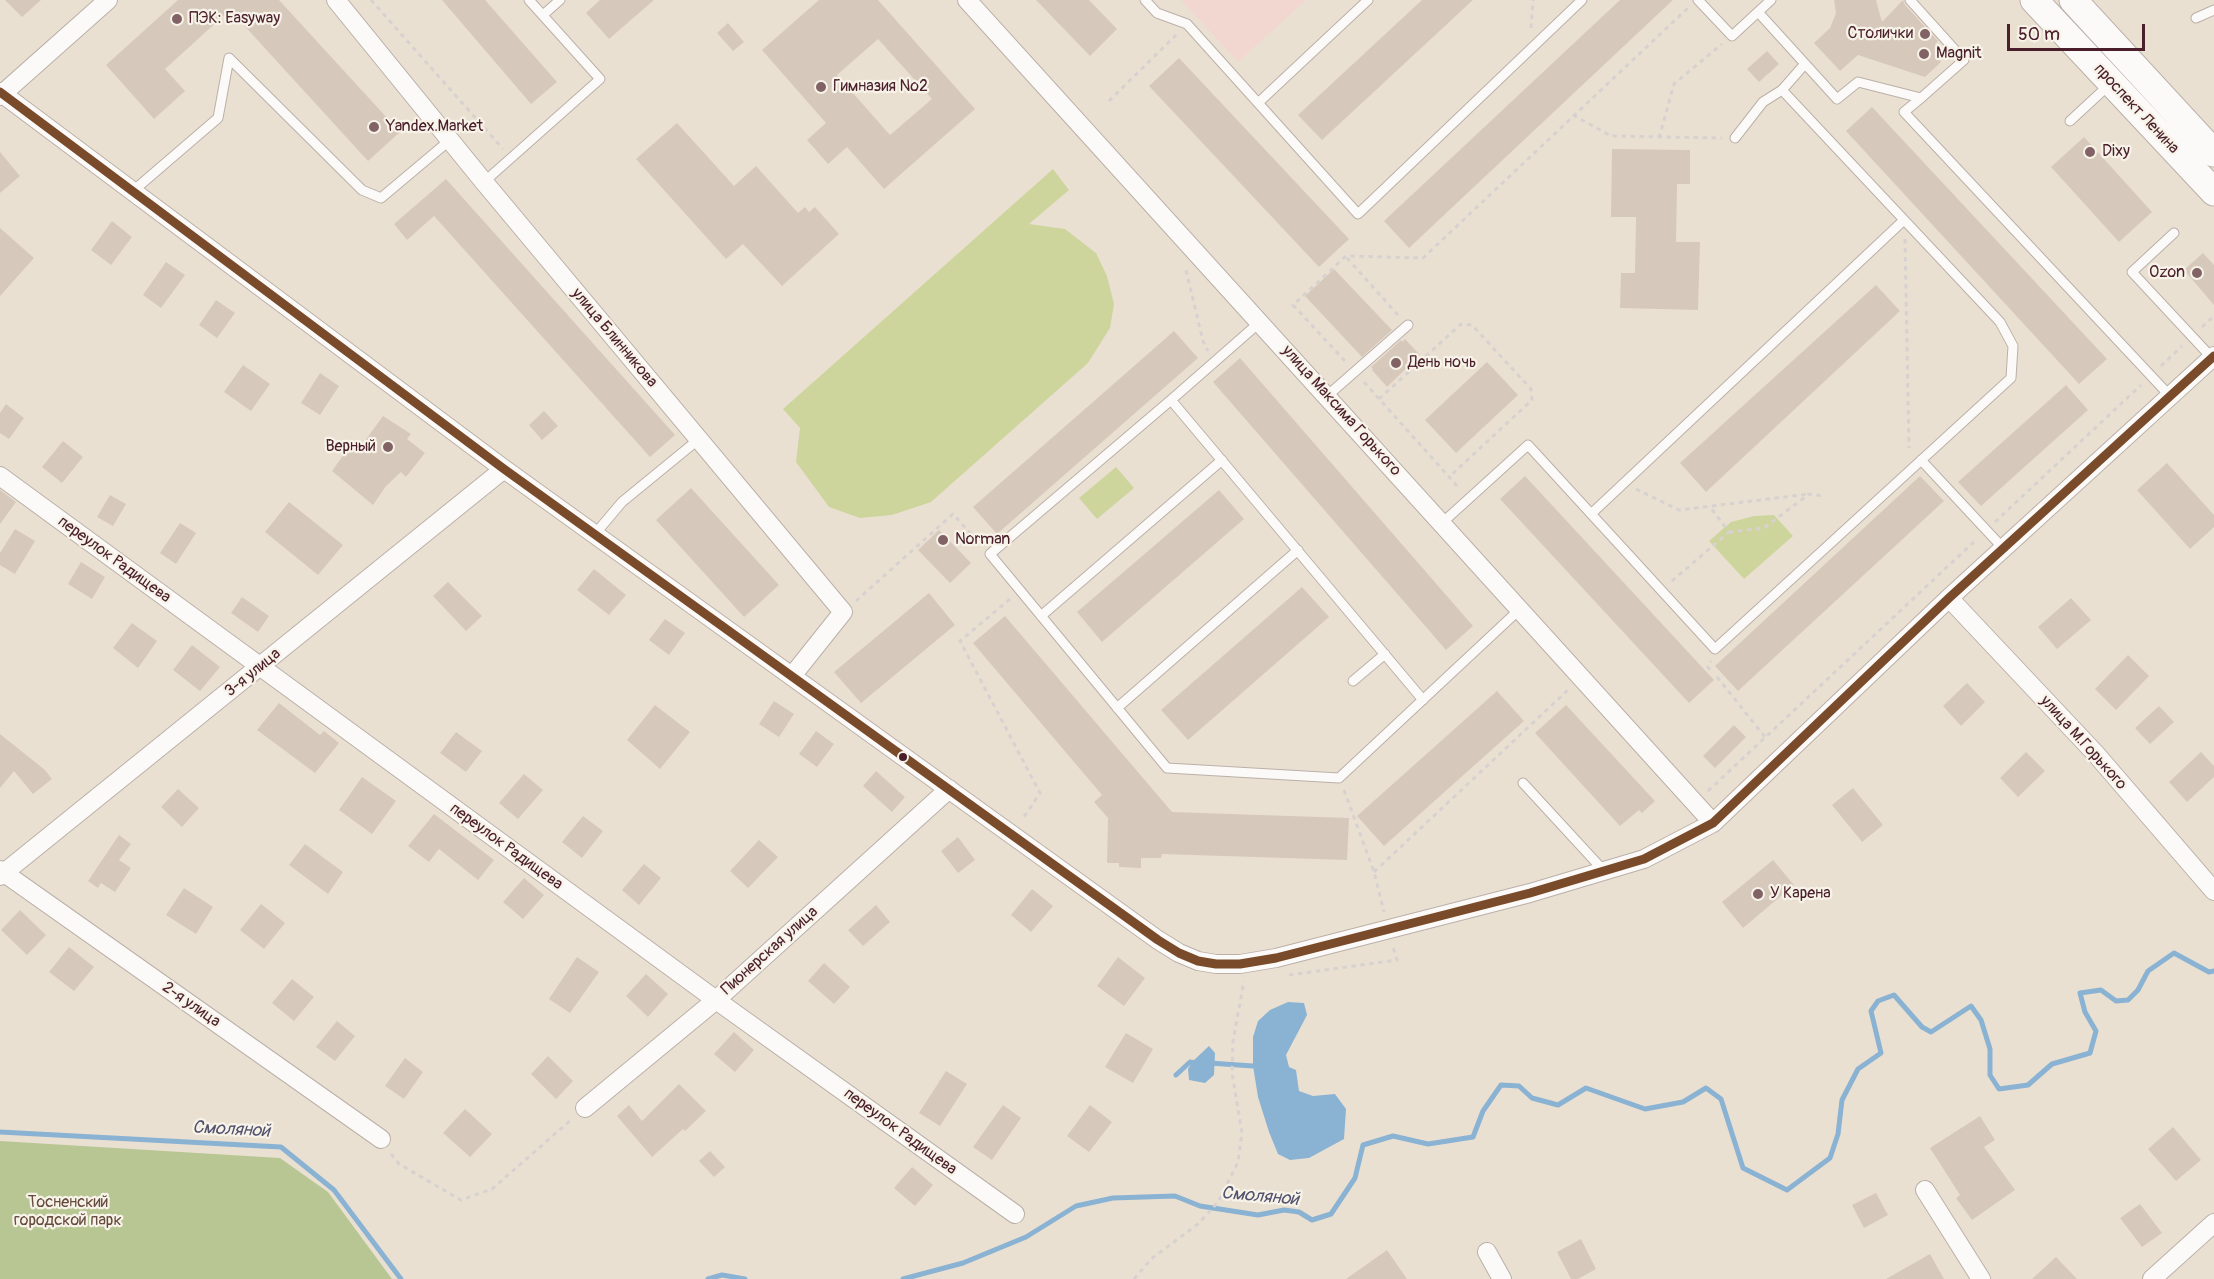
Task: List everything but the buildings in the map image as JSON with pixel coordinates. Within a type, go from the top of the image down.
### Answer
[{"type":"main road","name":"проспект Ленина","points":[[2034,0],[2214,192]]},
{"type":"main road","name":"проспект Ленина","points":[[2073,0],[2214,153]]},
{"type":"street","points":[[108,0],[1,94],[504,469],[1158,940],[1188,957],[1216,964],[1240,964],[1276,958],[1530,893],[1644,859],[1713,823],[1948,598],[2213,357]]},
{"type":"street","name":"улица Блинникова","points":[[336,0],[484,182],[843,612]]},
{"type":"street","name":"улица Максима Горького","points":[[967,0],[1713,823]]},
{"type":"street","name":"3-я улица","points":[[1,873],[261,668],[504,469]]},
{"type":"street","name":"переулок Радищева","points":[[0,476],[716,1000],[1015,1214]]},
{"type":"street","name":"улица М.Горького","points":[[1948,598],[2095,753],[2214,891]]},
{"type":"street","points":[[792,676],[843,612]]},
{"type":"street","name":"Пионерская улица","points":[[585,1108],[716,1000],[949,789]]},
{"type":"street","name":"2-я улица","points":[[1,873],[381,1139]]},
{"type":"street","points":[[1924,1190],[1981,1279]]},
{"type":"street","points":[[2152,1279],[2214,1223]]},
{"type":"street","points":[[1487,1252],[1502,1279]]},
{"type":"lane","points":[[484,182],[600,79],[529,0]]},
{"type":"lane","points":[[543,15],[560,0]]},
{"type":"lane","points":[[1145,0],[1157,13],[1188,24],[1358,214],[1582,0]]},
{"type":"lane","points":[[1258,103],[1368,0]]},
{"type":"lane","points":[[1697,0],[1732,36],[1771,0]]},
{"type":"lane","points":[[1910,0],[1964,60],[1904,112],[2169,396]]},
{"type":"lane","points":[[2196,18],[2214,10]]},
{"type":"lane","points":[[1758,12],[1837,99],[1858,82],[1921,98]]},
{"type":"lane","points":[[133,192],[218,118],[229,58],[362,190],[381,198],[450,140]]},
{"type":"lane","points":[[1735,138],[1763,102],[1782,90],[1804,65]]},
{"type":"lane","points":[[2070,121],[2112,83]]},
{"type":"lane","points":[[1442,523],[1528,445],[1715,649],[2011,378],[2013,346],[2000,322],[1782,90]]},
{"type":"lane","points":[[1591,514],[1904,220]]},
{"type":"lane","points":[[2174,233],[2132,272],[2213,357]]},
{"type":"lane","points":[[1260,322],[1172,400],[990,554],[1167,768],[1339,777],[1520,609]]},
{"type":"lane","points":[[1327,396],[1408,325]]},
{"type":"lane","points":[[1172,400],[1423,700]]},
{"type":"lane","points":[[595,534],[622,502],[699,439]]},
{"type":"lane","points":[[1041,616],[1222,460]]},
{"type":"lane","points":[[1921,460],[2004,548]]},
{"type":"lane","points":[[1117,708],[1298,550]]},
{"type":"lane","points":[[1353,681],[1385,654]]},
{"type":"lane","points":[[1523,783],[1604,871]]},
{"type":"path","points":[[371,0],[511,158]]},
{"type":"path","points":[[1530,50],[1533,0]]},
{"type":"path","points":[[1469,499],[1293,305],[1346,256],[1423,258],[1697,0]]},
{"type":"path","points":[[1109,101],[1188,24]]},
{"type":"path","points":[[1659,138],[1674,84],[1732,36]]},
{"type":"path","points":[[1573,116],[1611,136],[1735,138]]},
{"type":"path","points":[[1904,220],[1909,448]]},
{"type":"path","points":[[1346,256],[1408,325]]},
{"type":"path","points":[[1184,261],[1203,341],[1214,363]]},
{"type":"path","points":[[1701,797],[2214,316]]},
{"type":"path","points":[[1379,399],[1461,324],[1472,325],[1532,389],[1532,400],[1449,477]]},
{"type":"path","points":[[1623,484],[1679,510],[1809,494],[1826,496]]},
{"type":"path","points":[[1661,591],[1729,532],[1764,528],[1809,494]]},
{"type":"path","points":[[1710,507],[1729,532]]},
{"type":"path","points":[[843,612],[953,514],[990,554]]},
{"type":"path","points":[[1011,834],[1040,793],[960,641],[1020,591]]},
{"type":"path","points":[[1339,777],[1374,872],[1581,677]]},
{"type":"path","points":[[1717,677],[1765,737]]},
{"type":"path","points":[[1278,976],[1397,960]]},
{"type":"path","points":[[1134,1279],[1151,1259],[1198,1224],[1218,1202],[1238,1162],[1242,1133],[1232,1073],[1233,1041],[1243,981],[1255,980]]},
{"type":"path","points":[[381,1139],[399,1164],[460,1200],[492,1189],[585,1108]]},
{"type":"shaded area","points":[[1181,0],[1306,0],[1238,62]]},
{"type":"green space","points":[[1053,169],[1069,190],[1029,224],[1065,229],[1096,253],[1107,276],[1114,304],[1110,328],[1088,363],[931,502],[892,515],[860,518],[829,507],[796,462],[800,428],[783,409]]},
{"type":"green space","points":[[1116,467],[1134,488],[1097,519],[1079,498]]},
{"type":"green space","points":[[1774,515],[1793,536],[1744,579],[1709,541],[1731,522],[1754,516]]},
{"type":"green space","name":"Тосненский городской парк","points":[[0,1141],[280,1158],[328,1192],[392,1279],[0,1279]]},
{"type":"water","points":[[1288,1002],[1304,1003],[1307,1015],[1286,1055],[1289,1067],[1296,1070],[1299,1091],[1313,1096],[1335,1094],[1346,1109],[1344,1139],[1309,1158],[1290,1160],[1278,1154],[1269,1132],[1258,1097],[1253,1066],[1253,1037],[1258,1021],[1270,1010]]},
{"type":"water","points":[[1209,1046],[1215,1053],[1214,1075],[1205,1083],[1189,1080],[1188,1069]]},
{"type":"waterway","name":"Смоляной","points":[[903,1279],[963,1263],[1026,1237],[1076,1206],[1113,1198],[1175,1196],[1200,1206],[1258,1215],[1284,1210],[1299,1212],[1312,1220],[1331,1214],[1355,1178],[1363,1145],[1393,1136],[1428,1144],[1473,1137],[1483,1111],[1501,1085],[1519,1086],[1532,1098],[1558,1105],[1586,1088],[1645,1109],[1683,1102],[1706,1088],[1721,1099],[1743,1168],[1787,1190],[1830,1158],[1838,1134],[1842,1100],[1858,1069],[1881,1053],[1871,1011],[1878,1001],[1894,995],[1922,1027],[1931,1032],[1971,1006],[1981,1020],[1990,1049],[1990,1075],[1999,1089],[2028,1085],[2052,1064],[2090,1053],[2096,1031],[2085,1012],[2080,993],[2101,990],[2116,1001],[2128,1000],[2138,990],[2148,971],[2174,953],[2209,972],[2214,971]]},
{"type":"waterway","points":[[1176,1075],[1190,1062],[1197,1063]]},
{"type":"waterway","points":[[1209,1063],[1253,1066]]},
{"type":"waterway","name":"Смоляной","points":[[0,1132],[281,1147],[334,1190],[401,1279]]},
{"type":"waterway","name":"Смоляной","points":[[708,1279],[722,1275],[745,1279]]},
{"type":"transit line","name":"50","points":[[0,92],[504,469],[1158,940],[1198,961],[1216,964],[1240,964],[1276,958],[1530,893],[1644,859],[1713,823],[1949,598],[2214,356]]},
{"type":"place","name":"ПЭК: Easyway","points":[[177,19]]},
{"type":"place","name":"Столички","points":[[1925,34]]},
{"type":"place","name":"Magnit","points":[[1924,54]]},
{"type":"place","name":"Гимназия №2","points":[[821,87]]},
{"type":"place","name":"Yandex.Market","points":[[374,127]]},
{"type":"place","name":"Dixy","points":[[2090,152]]},
{"type":"place","name":"Ozon","points":[[2197,273]]},
{"type":"place","name":"День ночь","points":[[1396,363]]},
{"type":"place","name":"Верный","points":[[388,447]]},
{"type":"place","name":"Norman","points":[[943,540]]},
{"type":"place","name":"У Карена","points":[[1758,894]]}]
